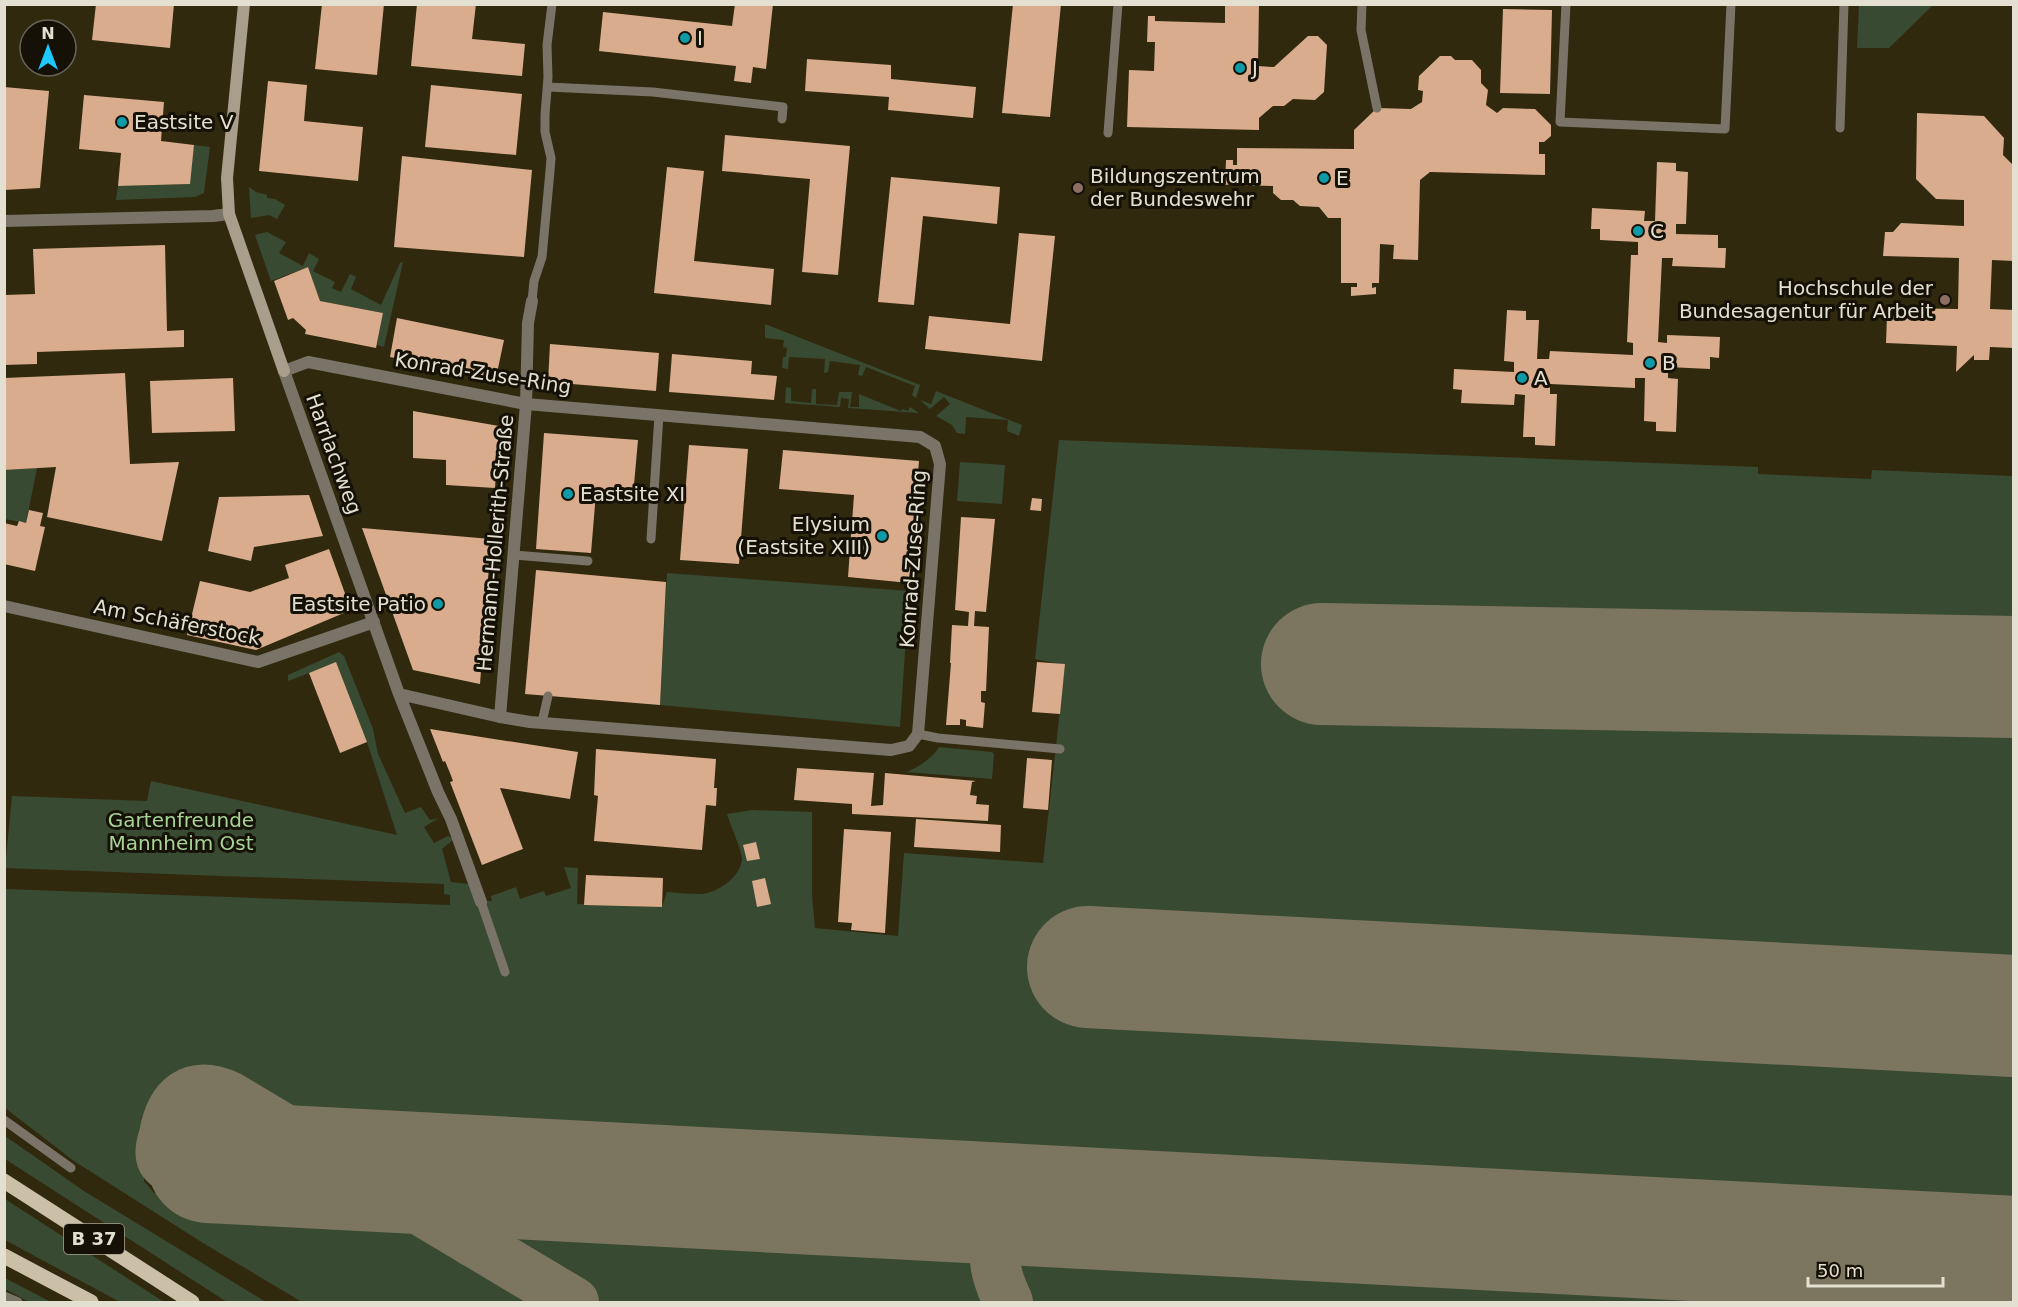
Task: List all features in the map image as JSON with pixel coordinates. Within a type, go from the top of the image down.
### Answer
[{"type":"main road","name":"B 37","points":[[4,1181],[192,1302]]},
{"type":"main road","points":[[4,1256],[90,1302]]},
{"type":"street","name":"Harrlachweg","points":[[244,4],[227,178],[229,214],[399,694],[451,819],[481,902]]},
{"type":"street","points":[[4,221],[229,214]]},
{"type":"street","name":"Hermann-Hollerith-Straße","points":[[500,717],[526,404],[528,323],[532,301]]},
{"type":"street","name":"Konrad-Zuse-Ring","points":[[284,371],[308,362],[526,404],[920,437],[935,446],[940,464],[918,734]]},
{"type":"street","name":"Am Schäferstock","points":[[4,606],[258,662],[374,622]]},
{"type":"street","points":[[399,694],[500,717],[542,723],[891,750],[909,746],[918,734]]},
{"type":"lane","points":[[532,301],[534,281],[542,257],[551,158],[545,132],[548,87],[547,45],[552,4]]},
{"type":"lane","points":[[1108,133],[1118,4]]},
{"type":"lane","points":[[1362,4],[1361,30],[1377,108]]},
{"type":"lane","points":[[1566,4],[1560,122],[1725,129],[1731,4]]},
{"type":"lane","points":[[1840,128],[1844,4]]},
{"type":"lane","points":[[548,87],[653,92],[783,107],[782,119]]},
{"type":"lane","points":[[651,539],[660,415]]},
{"type":"lane","points":[[514,555],[588,561]]},
{"type":"lane","points":[[542,723],[548,696]]},
{"type":"lane","points":[[918,734],[938,738],[1060,749]]},
{"type":"lane","points":[[481,902],[506,972]]},
{"type":"lane","points":[[4,1120],[71,1168]]},
{"type":"lane","points":[[4,1296],[18,1302]]},
{"type":"green space","points":[[1859,4],[1933,5],[1889,48],[1857,48]]},
{"type":"green space","points":[[194,145],[210,147],[204,193],[195,197],[116,200],[118,186],[189,184]]},
{"type":"green space","points":[[249,187],[285,205],[277,219],[269,215],[251,218]]},
{"type":"green space","points":[[267,232],[286,242],[279,253],[303,266],[309,253],[319,259],[313,271],[335,282],[332,288],[341,292],[350,274],[356,277],[351,289],[381,305],[400,263],[403,262],[384,347],[377,345],[383,313],[320,301],[308,267],[271,281],[255,235]]},
{"type":"green space","points":[[765,324],[920,385],[916,398],[912,395],[915,386],[866,367],[862,376],[858,375],[860,365],[830,361],[828,372],[824,373],[825,359],[789,357],[788,369],[782,368],[787,348],[783,347],[784,340],[765,338]]},
{"type":"green space","points":[[786,387],[791,388],[791,401],[811,403],[812,389],[816,389],[816,404],[837,405],[839,392],[852,392],[850,407],[859,407],[859,394],[901,411],[902,409],[908,411],[910,407],[919,413],[848,408],[849,399],[841,398],[840,407],[785,403]]},
{"type":"green space","points":[[936,391],[1022,425],[1019,436],[1007,431],[1008,420],[966,417],[965,434],[957,433],[952,425],[936,416],[950,404],[944,397],[930,409],[920,400],[931,404]]},
{"type":"green space","name":"Gartenfreunde Mannheim Ost","points":[[1059,440],[1758,467],[1758,474],[1871,479],[1872,470],[2013,476],[2013,1223],[332,1134],[215,1073],[195,1071],[185,1074],[162,1092],[152,1109],[144,1181],[154,1193],[354,1204],[375,1209],[409,1222],[546,1302],[302,1302],[203,1243],[74,1161],[5,1108],[5,889],[450,905],[450,895],[444,894],[444,884],[5,868],[12,796],[147,801],[151,781],[397,835],[367,742],[336,663],[288,681],[288,675],[339,652],[344,656],[373,729],[378,754],[405,813],[421,807],[430,820],[439,818],[424,827],[434,843],[448,836],[454,839],[442,849],[451,882],[469,884],[475,901],[492,901],[491,896],[516,887],[520,899],[544,891],[546,896],[571,888],[564,867],[578,868],[577,904],[662,907],[667,892],[697,894],[714,891],[733,878],[741,866],[741,855],[727,814],[752,810],[812,812],[812,895],[815,928],[898,936],[904,853],[1043,863],[1065,665],[1035,659]]},
{"type":"green space","points":[[960,462],[1005,465],[1002,504],[957,501]]},
{"type":"green space","points":[[37,468],[26,523],[5,519],[4,470]]},
{"type":"green space","points":[[667,573],[909,591],[900,727],[660,705]]},
{"type":"green space","points":[[939,747],[992,752],[994,754],[992,779],[907,772],[929,758]]},
{"type":"green space","points":[[5,1136],[84,1191],[266,1302],[227,1302],[5,1159]]},
{"type":"green space","points":[[5,1199],[164,1302],[120,1302],[5,1240]]},
{"type":"green space","points":[[522,1214],[957,1236],[992,1302],[600,1302],[503,1242],[499,1230],[505,1220]]},
{"type":"green space","points":[[1052,1241],[1870,1283],[1889,1291],[1903,1302],[1024,1302],[1018,1281],[1020,1263],[1031,1249]]},
{"type":"green space","points":[[4,1278],[51,1302],[29,1302],[5,1289]]},
{"type":"green space","points":[[1981,1289],[2013,1290],[2013,1302],[1946,1302],[1958,1293]]},
{"type":"building","points":[[96,4],[174,4],[170,48],[92,40]]},
{"type":"building","points":[[322,4],[384,4],[377,75],[315,69]]},
{"type":"building","points":[[417,4],[476,4],[472,39],[525,44],[522,76],[411,66]]},
{"type":"building","name":"I","points":[[735,4],[773,4],[766,69],[753,67],[751,83],[734,81],[736,66],[599,51],[603,12],[732,26]]},
{"type":"building","points":[[1013,4],[1061,4],[1050,117],[1002,113]]},
{"type":"building","name":"J","points":[[1225,4],[1259,4],[1258,66],[1274,67],[1308,36],[1318,36],[1327,45],[1324,92],[1315,100],[1293,99],[1284,106],[1273,106],[1259,118],[1259,130],[1127,127],[1129,70],[1154,71],[1155,42],[1147,42],[1148,16],[1155,16],[1155,21],[1225,23]]},
{"type":"building","points":[[1503,9],[1552,10],[1550,94],[1500,93]]},
{"type":"building","name":"E","points":[[1440,56],[1451,56],[1455,60],[1472,60],[1481,70],[1481,83],[1488,90],[1486,105],[1497,113],[1503,108],[1535,109],[1551,125],[1551,136],[1544,142],[1539,142],[1539,154],[1545,154],[1545,175],[1430,172],[1420,180],[1418,260],[1393,259],[1394,245],[1380,244],[1379,283],[1372,283],[1372,288],[1376,287],[1376,294],[1351,296],[1351,287],[1357,287],[1357,283],[1341,283],[1341,218],[1328,218],[1319,207],[1300,206],[1293,200],[1281,200],[1273,193],[1273,186],[1236,185],[1236,180],[1232,180],[1232,184],[1225,185],[1226,160],[1233,160],[1233,165],[1237,165],[1237,148],[1354,149],[1354,130],[1377,108],[1411,109],[1422,102],[1423,91],[1418,90],[1419,76]]},
{"type":"building","points":[[807,59],[891,65],[891,79],[976,87],[973,118],[888,110],[889,97],[805,91]]},
{"type":"building","points":[[268,81],[307,85],[304,121],[363,127],[358,181],[259,171]]},
{"type":"building","points":[[431,85],[522,94],[516,155],[425,147]]},
{"type":"building","points":[[4,87],[49,91],[40,188],[4,190]]},
{"type":"building","name":"Eastsite V","points":[[84,95],[164,102],[161,141],[194,145],[190,184],[118,186],[121,153],[79,149]]},
{"type":"building","points":[[1917,113],[1984,116],[2004,138],[2003,155],[2014,166],[2014,261],[1992,260],[1990,309],[2014,310],[2014,348],[1990,347],[1989,360],[1974,360],[1974,355],[1956,372],[1957,346],[1886,343],[1887,316],[1895,316],[1902,308],[1958,309],[1959,258],[1883,256],[1885,232],[1893,232],[1901,223],[1964,226],[1964,200],[1936,199],[1916,179]]},
{"type":"building","points":[[725,135],[850,146],[838,275],[802,272],[810,179],[722,171]]},
{"type":"building","points":[[402,156],[532,170],[524,257],[394,247]]},
{"type":"building","points":[[1657,162],[1676,163],[1676,171],[1688,172],[1686,224],[1676,224],[1676,234],[1718,235],[1718,248],[1726,248],[1725,268],[1672,266],[1673,258],[1662,258],[1658,342],[1667,343],[1667,335],[1720,337],[1719,358],[1710,357],[1710,369],[1668,367],[1668,378],[1678,379],[1676,432],[1656,431],[1656,422],[1644,421],[1645,378],[1635,378],[1635,388],[1550,384],[1550,394],[1557,394],[1555,446],[1535,445],[1535,437],[1523,437],[1525,395],[1515,394],[1514,405],[1461,403],[1462,390],[1453,389],[1454,369],[1514,372],[1514,362],[1504,361],[1507,310],[1526,311],[1526,320],[1539,320],[1537,359],[1549,359],[1550,351],[1633,355],[1633,343],[1627,342],[1631,255],[1638,255],[1638,242],[1600,240],[1600,229],[1591,229],[1592,208],[1645,211],[1644,221],[1655,221]]},
{"type":"building","points":[[667,167],[704,171],[694,261],[774,269],[771,305],[654,293]]},
{"type":"building","points":[[891,177],[1000,187],[997,224],[923,216],[914,305],[878,302]]},
{"type":"building","points":[[1019,233],[1055,236],[1042,361],[925,349],[929,316],[1010,324]]},
{"type":"building","points":[[165,245],[167,331],[184,330],[184,347],[37,352],[37,364],[4,365],[4,295],[35,294],[33,249]]},
{"type":"building","points":[[308,267],[320,301],[383,313],[376,348],[305,334],[306,330],[293,318],[288,320],[274,281]]},
{"type":"building","points":[[397,318],[504,340],[496,378],[390,357]]},
{"type":"building","points":[[550,344],[659,353],[656,391],[548,382]]},
{"type":"building","points":[[672,354],[752,361],[751,374],[777,376],[774,400],[669,392]]},
{"type":"building","points":[[125,373],[130,464],[179,462],[162,541],[47,517],[56,467],[4,470],[4,378]]},
{"type":"building","points":[[233,378],[235,431],[152,433],[150,381]]},
{"type":"building","points":[[413,411],[499,426],[495,488],[446,485],[446,460],[413,458]]},
{"type":"building","name":"Eastsite XI","points":[[544,433],[638,440],[633,496],[596,493],[591,553],[536,549]]},
{"type":"building","points":[[689,445],[748,449],[739,564],[680,560]]},
{"type":"building","name":"Elysium (Eastsite XIII)","points":[[783,450],[919,461],[909,583],[848,577],[854,495],[779,489]]},
{"type":"building","points":[[309,495],[323,536],[254,547],[251,561],[208,551],[219,497]]},
{"type":"building","points":[[1032,498],[1042,499],[1041,511],[1030,510]]},
{"type":"building","points":[[29,510],[43,513],[40,526],[45,527],[35,571],[4,564],[4,523],[17,526],[19,521],[26,523]]},
{"type":"building","points":[[961,517],[995,519],[986,612],[975,611],[974,626],[989,627],[986,691],[981,691],[981,702],[985,703],[983,728],[966,726],[966,720],[960,719],[960,725],[946,725],[952,625],[968,626],[969,612],[955,610]]},
{"type":"building","name":"Eastsite Patio","points":[[362,528],[491,539],[480,684],[413,670]]},
{"type":"building","points":[[329,549],[351,610],[256,650],[187,635],[200,581],[250,592],[289,578],[285,565]]},
{"type":"building","points":[[536,570],[666,582],[660,705],[525,694]]},
{"type":"building","points":[[336,662],[367,742],[340,753],[309,673]]},
{"type":"building","points":[[1037,662],[1065,664],[1060,714],[1032,712]]},
{"type":"building","points":[[430,729],[578,752],[570,799],[500,788],[523,849],[482,865],[450,782],[453,781],[450,773],[445,761],[443,762]]},
{"type":"building","points":[[596,749],[716,759],[714,788],[717,788],[716,806],[706,805],[702,850],[594,841],[598,796],[594,795]]},
{"type":"building","points":[[1027,758],[1052,760],[1048,810],[1023,808]]},
{"type":"building","points":[[797,768],[874,773],[871,806],[883,805],[885,773],[976,781],[972,782],[970,795],[977,796],[976,804],[989,805],[988,821],[852,814],[852,804],[794,800]]},
{"type":"building","points":[[916,819],[1001,825],[1000,852],[914,847]]},
{"type":"building","points":[[844,829],[891,832],[885,933],[851,930],[852,923],[838,922]]},
{"type":"building","points":[[756,842],[760,859],[747,861],[743,845]]},
{"type":"building","points":[[586,875],[663,878],[662,907],[584,905]]},
{"type":"building","points":[[765,878],[771,904],[757,907],[752,881]]},
{"type":"taxiway","points":[[208,1162],[199,1167],[180,1171],[166,1165],[160,1155],[171,1111],[184,1095],[204,1089],[229,1096],[574,1302]]},
{"type":"taxiway","points":[[473,1242],[461,1217],[461,1208],[467,1193],[486,1181],[512,1177]]},
{"type":"taxiway","points":[[1008,1302],[995,1264],[997,1246],[1006,1227],[1018,1216],[1029,1211],[1081,1208]]},
{"type":"taxiway","points":[[1924,1302],[1927,1273],[1930,1268],[1934,1263],[1962,1254]]},
{"type":"runway","points":[[1322,664],[2014,677]]},
{"type":"runway","points":[[1088,967],[2014,1016]]},
{"type":"runway","points":[[208,1162],[2014,1257]]},
{"type":"place","name":"I","points":[[685,38]]},
{"type":"place","name":"J","points":[[1240,68]]},
{"type":"place","name":"Eastsite V","points":[[122,122]]},
{"type":"place","name":"E","points":[[1324,178]]},
{"type":"place","name":"Bildungszentrum der Bundeswehr","points":[[1078,188]]},
{"type":"place","name":"C","points":[[1638,231]]},
{"type":"place","name":"Hochschule der Bundesagentur für Arbeit","points":[[1945,300]]},
{"type":"place","name":"B","points":[[1650,363]]},
{"type":"place","name":"A","points":[[1522,378]]},
{"type":"place","name":"Eastsite XI","points":[[568,494]]},
{"type":"place","name":"Elysium (Eastsite XIII)","points":[[882,536]]},
{"type":"place","name":"Eastsite Patio","points":[[438,604]]}]
